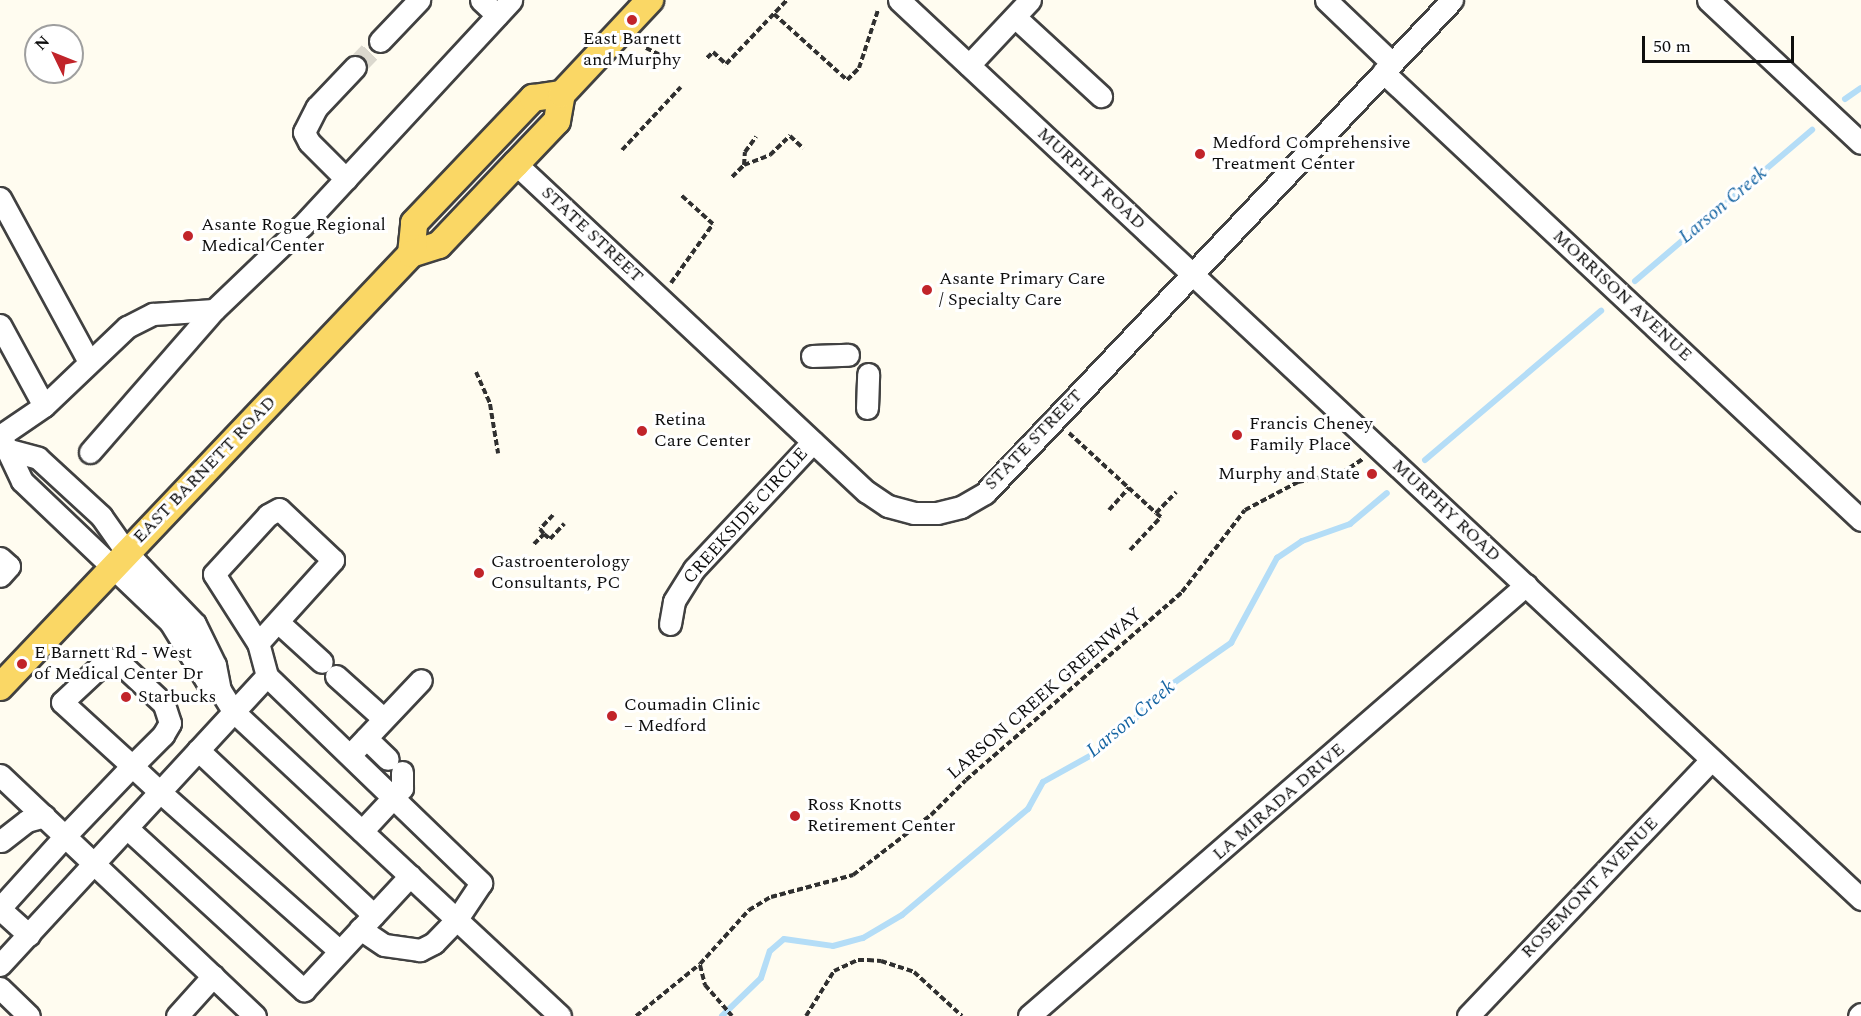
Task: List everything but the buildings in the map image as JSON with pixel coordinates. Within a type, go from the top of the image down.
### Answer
[{"type":"main road","name":"EAST BARNETT ROAD","points":[[0,687],[411,254],[439,245],[557,121],[562,94],[650,0]]},
{"type":"main road","points":[[411,254],[414,223],[533,98],[562,94]]},
{"type":"street","points":[[380,41],[419,0]]},
{"type":"street","points":[[90,453],[214,310],[346,179],[504,8],[481,0]]},
{"type":"street","name":"MURPHY ROAD","points":[[899,0],[1861,898]]},
{"type":"street","points":[[969,65],[1030,0]]},
{"type":"street","name":"MORRISON AVENUE","points":[[1326,0],[1388,67],[1861,520]]},
{"type":"street","name":"STATE STREET","points":[[516,164],[867,492],[888,506],[914,513],[961,507],[985,493],[1452,0]]},
{"type":"street","points":[[1708,0],[1861,143]]},
{"type":"street","points":[[1015,17],[1101,96]]},
{"type":"street","points":[[346,179],[309,142],[304,132],[317,107],[355,67]]},
{"type":"street","points":[[0,198],[89,362]]},
{"type":"street","points":[[3,441],[44,406],[127,327],[153,314],[214,310]]},
{"type":"street","points":[[0,325],[44,406]]},
{"type":"street","points":[[812,356],[848,355]]},
{"type":"street","points":[[867,408],[868,374]]},
{"type":"street","points":[[3,441],[22,480],[120,561],[170,622],[207,682],[220,690],[233,711],[560,1016]]},
{"type":"street","points":[[3,441],[38,458],[101,516],[120,561]]},
{"type":"street","name":"CREEKSIDE CIRCLE","points":[[670,624],[674,601],[694,569],[813,442]]},
{"type":"street","points":[[198,750],[367,922],[384,945],[420,950],[434,943],[456,919],[481,883],[267,676],[258,643],[214,574],[268,515],[279,509],[333,560],[258,643]]},
{"type":"street","points":[[0,558],[9,566],[0,576]]},
{"type":"street","name":"LA MIRADA DRIVE","points":[[1029,1016],[1526,585]]},
{"type":"street","points":[[278,622],[384,719]]},
{"type":"street","points":[[29,935],[0,908],[132,766],[170,723],[164,704],[134,674],[119,662],[108,659],[62,702],[132,766],[160,792],[340,951]]},
{"type":"street","points":[[0,965],[95,865],[267,676]]},
{"type":"street","points":[[350,755],[421,680]]},
{"type":"street","points":[[362,831],[394,797],[404,781],[395,765],[366,738]]},
{"type":"street","name":"ROSEMONT AVENUE","points":[[1468,1016],[1711,760]]},
{"type":"street","points":[[0,775],[255,1016]]},
{"type":"street","points":[[2,840],[27,821],[44,816]]},
{"type":"street","points":[[128,829],[304,990],[410,876]]},
{"type":"street","points":[[177,1016],[213,976]]},
{"type":"street","points":[[0,988],[29,1016]]},
{"type":"path","points":[[707,58],[713,52],[726,64],[787,0]]},
{"type":"path","points":[[774,14],[847,80],[859,68],[878,10]]},
{"type":"path","points":[[646,48],[673,61]]},
{"type":"path","points":[[622,150],[681,87]]},
{"type":"path","points":[[732,177],[744,165],[770,155],[790,136],[803,148]]},
{"type":"path","points":[[744,165],[745,152],[756,137]]},
{"type":"path","points":[[671,284],[712,224],[681,195]]},
{"type":"path","points":[[476,372],[490,404],[498,453]]},
{"type":"path","points":[[1069,433],[1161,517],[1130,550]]},
{"type":"path","name":"LARSON CREEK GREENWAY","points":[[636,1016],[700,964],[733,924],[757,904],[853,875],[931,815],[1182,592],[1245,510],[1308,478],[1352,468],[1376,446]]},
{"type":"path","points":[[1109,510],[1129,488]]},
{"type":"path","points":[[1156,513],[1176,492]]},
{"type":"path","points":[[553,515],[540,530],[550,539],[564,524]]},
{"type":"path","points":[[534,544],[544,534]]},
{"type":"path","points":[[806,1016],[834,971],[868,960],[881,961],[914,972],[962,1016]]},
{"type":"path","points":[[700,964],[705,985],[732,1016]]},
{"type":"waterway","name":"Larson Creek","points":[[1845,99],[1861,88]]},
{"type":"waterway","name":"Larson Creek","points":[[1635,281],[1812,130]]},
{"type":"waterway","name":"Larson Creek","points":[[1425,460],[1601,311]]},
{"type":"waterway","name":"Larson Creek","points":[[722,1016],[761,978],[770,951],[784,939],[833,946],[863,938],[902,915],[1028,809],[1043,782],[1095,753],[1127,728],[1155,696],[1231,643],[1277,558],[1302,541],[1350,524],[1387,493]]},
{"type":"tunnel","points":[[355,67],[380,41]]},
{"type":"place","name":"East Barnett and Murphy","points":[[632,20]]},
{"type":"place","name":"Medford Comprehensive Treatment Center","points":[[1200,154]]},
{"type":"place","name":"Asante Rogue Regional Medical Center","points":[[188,236]]},
{"type":"place","name":"Asante Primary Care / Specialty Care","points":[[927,290]]},
{"type":"place","name":"Retina Care Center","points":[[642,431]]},
{"type":"place","name":"Francis Cheney Family Place","points":[[1237,435]]},
{"type":"place","name":"Murphy and State","points":[[1372,474]]},
{"type":"place","name":"Gastroenterology Consultants, PC","points":[[479,573]]},
{"type":"place","name":"E Barnett Rd - West of Medical Center Dr","points":[[22,664]]},
{"type":"place","name":"Starbucks","points":[[126,697]]},
{"type":"place","name":"Coumadin Clinic – Medford","points":[[612,716]]},
{"type":"place","name":"Ross Knotts Retirement Center","points":[[795,816]]}]
